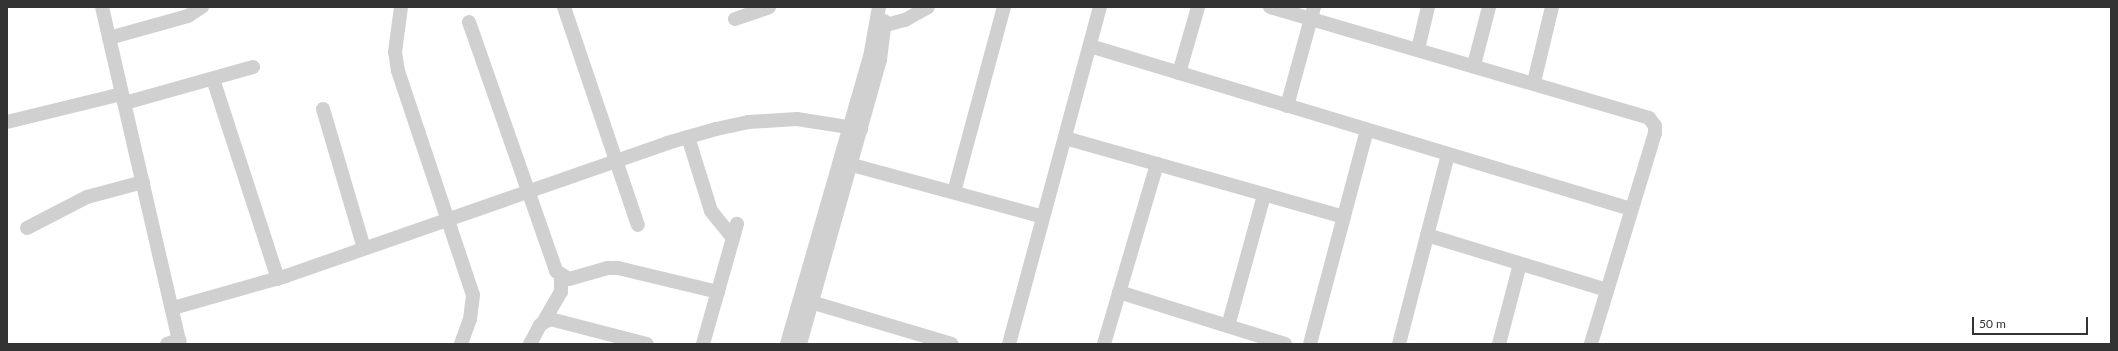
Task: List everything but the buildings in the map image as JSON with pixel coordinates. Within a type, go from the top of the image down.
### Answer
[{"type":"street","points":[[102,7],[173,308],[175,343]]},
{"type":"street","points":[[109,38],[188,16],[202,7]]},
{"type":"street","points":[[401,7],[396,52],[398,71],[473,295],[470,319],[461,344]]},
{"type":"street","points":[[564,7],[638,225]]},
{"type":"street","points":[[735,19],[769,7]]},
{"type":"street","points":[[800,344],[806,301],[855,127],[879,7]]},
{"type":"street","points":[[855,127],[882,50],[886,26],[883,7]]},
{"type":"street","points":[[886,26],[905,20],[928,7]]},
{"type":"street","points":[[954,192],[1004,7]]},
{"type":"street","points":[[1009,344],[1100,7]]},
{"type":"street","points":[[1179,73],[1198,7]]},
{"type":"street","points":[[1270,7],[1313,13],[1418,48],[1649,118],[1655,126],[1655,133],[1591,344]]},
{"type":"street","points":[[1418,48],[1428,7]]},
{"type":"street","points":[[1474,65],[1489,7]]},
{"type":"street","points":[[1534,82],[1552,7]]},
{"type":"street","points":[[1287,106],[1313,13]]},
{"type":"street","points":[[469,22],[551,260],[561,276],[561,292],[530,344]]},
{"type":"street","points":[[1090,46],[1631,209]]},
{"type":"street","points":[[7,122],[123,98],[253,67]]},
{"type":"street","points":[[212,78],[278,279]]},
{"type":"street","points":[[323,109],[364,248]]},
{"type":"street","points":[[173,308],[278,279],[688,137],[748,122],[784,119],[810,120],[855,127]]},
{"type":"street","points":[[1310,344],[1367,130]]},
{"type":"street","points":[[688,137],[711,211],[733,238]]},
{"type":"street","points":[[1065,138],[1344,218]]},
{"type":"street","points":[[1399,344],[1448,154]]},
{"type":"street","points":[[845,163],[1043,217]]},
{"type":"street","points":[[1104,344],[1157,164]]},
{"type":"street","points":[[27,228],[88,197],[143,182]]},
{"type":"street","points":[[1228,326],[1264,195]]},
{"type":"street","points":[[703,344],[737,224]]},
{"type":"street","points":[[1427,235],[1607,290]]},
{"type":"street","points":[[1499,344],[1520,264]]},
{"type":"street","points":[[561,276],[569,279],[608,268],[618,268],[718,292]]},
{"type":"street","points":[[1119,292],[1285,344]]},
{"type":"street","points":[[806,301],[908,338],[952,344]]},
{"type":"street","points":[[787,344],[806,301]]},
{"type":"street","points":[[544,321],[550,319],[605,339],[646,344]]}]
